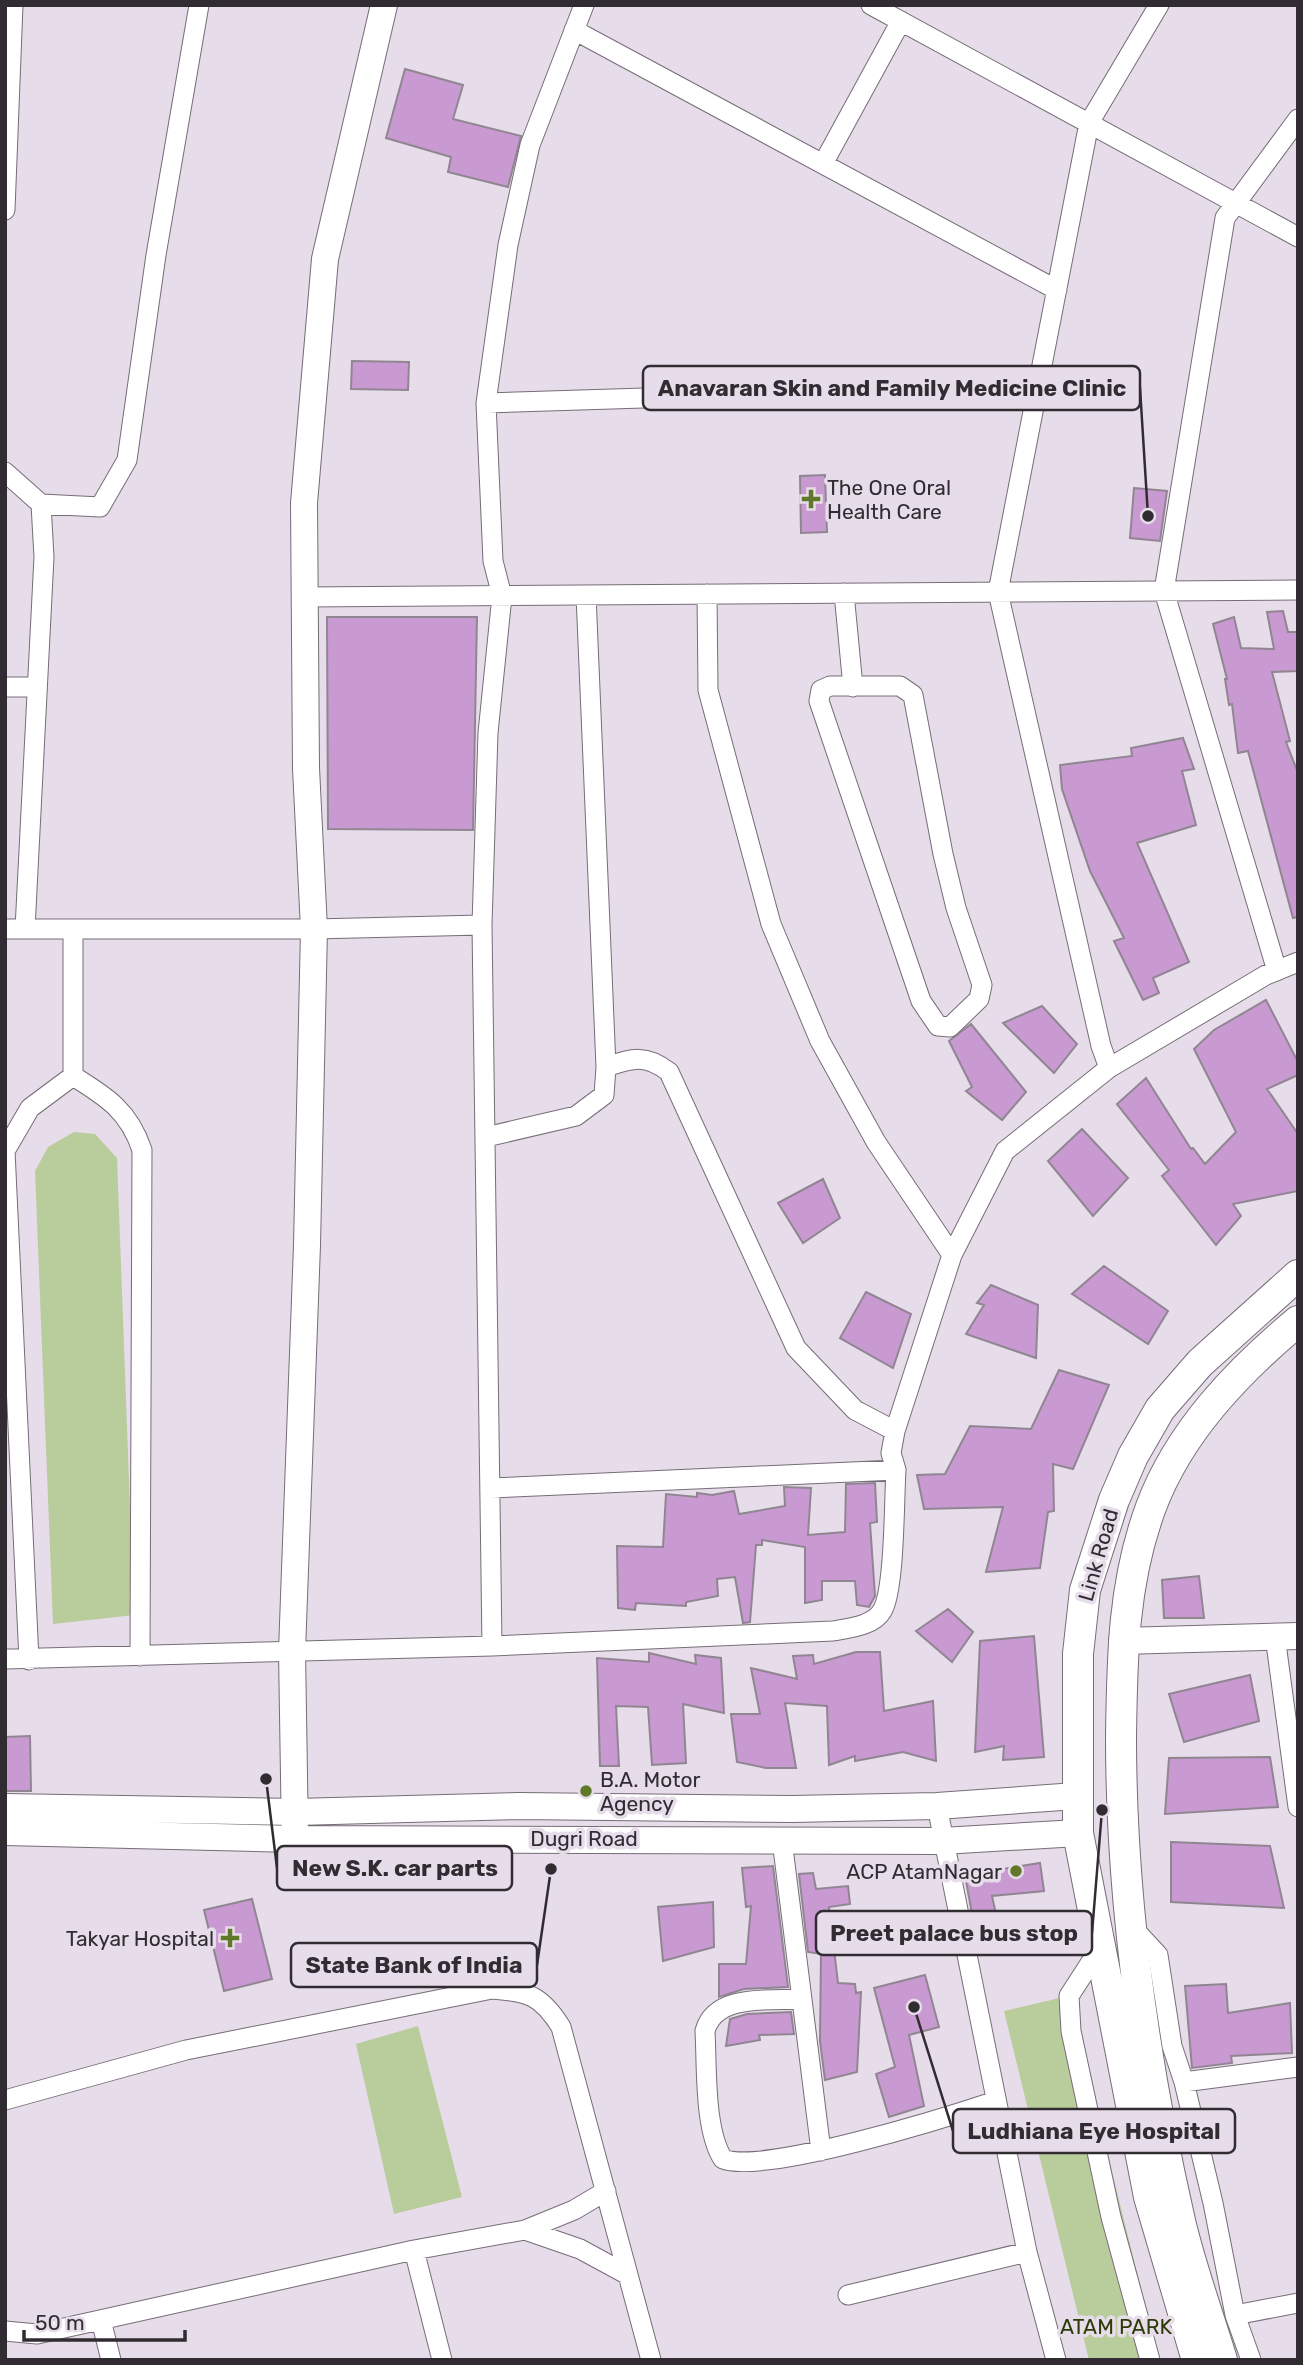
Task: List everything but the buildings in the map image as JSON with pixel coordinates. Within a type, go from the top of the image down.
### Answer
[{"type":"main road","name":"Link Road","points":[[1196,2360],[1149,2197],[1102,1945],[1078,1833],[1078,1654],[1085,1590],[1114,1500],[1133,1456],[1160,1409],[1200,1363],[1298,1275]]},
{"type":"main road","name":"Link Road","points":[[1222,2360],[1181,2223],[1134,1963],[1122,1829],[1122,1641],[1132,1564],[1152,1504],[1186,1440],[1221,1394],[1298,1321]]},
{"type":"street","points":[[5,210],[13,5]]},
{"type":"street","points":[[5,472],[41,504],[100,507],[127,460],[156,255],[200,5]]},
{"type":"street","points":[[295,1839],[292,1651],[307,1245],[314,929],[306,768],[304,503],[325,259],[384,5]]},
{"type":"street","points":[[492,1646],[482,925],[488,733],[502,596],[493,561],[486,403],[508,245],[530,145],[584,5]]},
{"type":"street","points":[[871,5],[1298,237]]},
{"type":"street","points":[[1110,1068],[1098,1032],[998,592],[1089,123],[1159,5]]},
{"type":"street","points":[[824,162],[901,21]]},
{"type":"street","points":[[574,30],[824,162],[856,185],[1057,290]]},
{"type":"street","points":[[1277,971],[1164,591],[1225,218],[1298,119]]},
{"type":"street","points":[[486,403],[872,391],[1036,396]]},
{"type":"street","points":[[41,504],[44,557],[15,929],[314,929],[482,925]]},
{"type":"street","points":[[303,597],[1298,590]]},
{"type":"street","points":[[844,593],[853,687]]},
{"type":"street","points":[[707,594],[708,690],[771,924],[826,1052],[876,1142],[952,1255]]},
{"type":"street","points":[[486,1137],[576,1116],[604,1095],[606,1067],[586,595]]},
{"type":"street","points":[[5,687],[35,687]]},
{"type":"street","points":[[825,687],[853,687],[900,687],[913,695],[946,867],[956,908],[982,985],[979,999],[950,1027],[938,1026],[921,1001],[819,701],[821,690],[825,687]]},
{"type":"street","points":[[73,929],[73,1076]]},
{"type":"street","points":[[5,1659],[492,1646],[833,1631],[870,1621],[881,1612],[886,1602],[896,1470],[891,1453],[895,1430],[952,1255],[1005,1151],[1110,1068],[1277,971],[1298,962]]},
{"type":"street","points":[[606,1067],[636,1057],[653,1060],[669,1072],[796,1348],[855,1410],[895,1430]]},
{"type":"street","points":[[73,1076],[107,1097],[134,1126],[142,1150],[140,1656]]},
{"type":"street","points":[[29,1660],[5,1151],[30,1108],[73,1076]]},
{"type":"street","points":[[491,1488],[896,1470]]},
{"type":"street","points":[[1122,1641],[1287,1636],[1298,1807]]},
{"type":"street","name":"Dugri Road","points":[[5,1807],[296,1812],[520,1806],[792,1810],[937,1806],[1076,1796]]},
{"type":"street","points":[[937,1806],[1027,2252],[1056,2360]]},
{"type":"street","name":"Dugri Road","points":[[5,1832],[295,1839],[942,1841],[1078,1833]]},
{"type":"street","points":[[782,1840],[821,2151]]},
{"type":"street","points":[[1131,1926],[1157,1955],[1172,2046],[1184,2082],[1235,2315],[1251,2360]]},
{"type":"street","points":[[1102,1945],[1069,1996],[1071,2031],[1111,2217],[1150,2360]]},
{"type":"street","points":[[5,2100],[199,2047],[492,1989],[525,1991],[548,2006],[561,2027],[651,2360]]},
{"type":"street","points":[[802,1999],[736,2003],[715,2012],[708,2020],[705,2031],[711,2114],[717,2145],[727,2161],[738,2163],[821,2151],[996,2101]]},
{"type":"street","points":[[1184,2082],[1298,2067]]},
{"type":"street","points":[[5,2331],[37,2334],[414,2250],[525,2230],[574,2210],[606,2191]]},
{"type":"street","points":[[525,2230],[580,2249],[628,2276]]},
{"type":"street","points":[[414,2250],[442,2360]]},
{"type":"street","points":[[848,2295],[1027,2252]]},
{"type":"street","points":[[1235,2315],[1298,2303]]},
{"type":"street","points":[[101,2320],[111,2360]]},
{"type":"green space","points":[[74,1132],[95,1134],[117,1158],[134,1615],[53,1624],[35,1171],[48,1147]]},
{"type":"green space","name":"ATAM PARK","points":[[1068,1996],[1159,2360],[1089,2360],[1004,2011]]},
{"type":"green space","points":[[418,2026],[462,2197],[394,2214],[356,2044]]},
{"type":"place","name":"The One Oral Health Care","points":[[811,499]]},
{"type":"place","name":"Anavaran Skin and Family Medicine Clinic","points":[[1148,516]]},
{"type":"place","name":"New S.K. car parts","points":[[266,1779]]},
{"type":"place","name":"B.A. Motor Agency","points":[[586,1791]]},
{"type":"place","name":"Preet palace bus stop","points":[[1102,1810]]},
{"type":"place","name":"State Bank of India","points":[[551,1869]]},
{"type":"place","name":"ACP AtamNagar","points":[[1016,1871]]},
{"type":"place","name":"Takyar Hospital","points":[[230,1938]]},
{"type":"place","name":"Ludhiana Eye Hospital","points":[[914,2007]]}]
